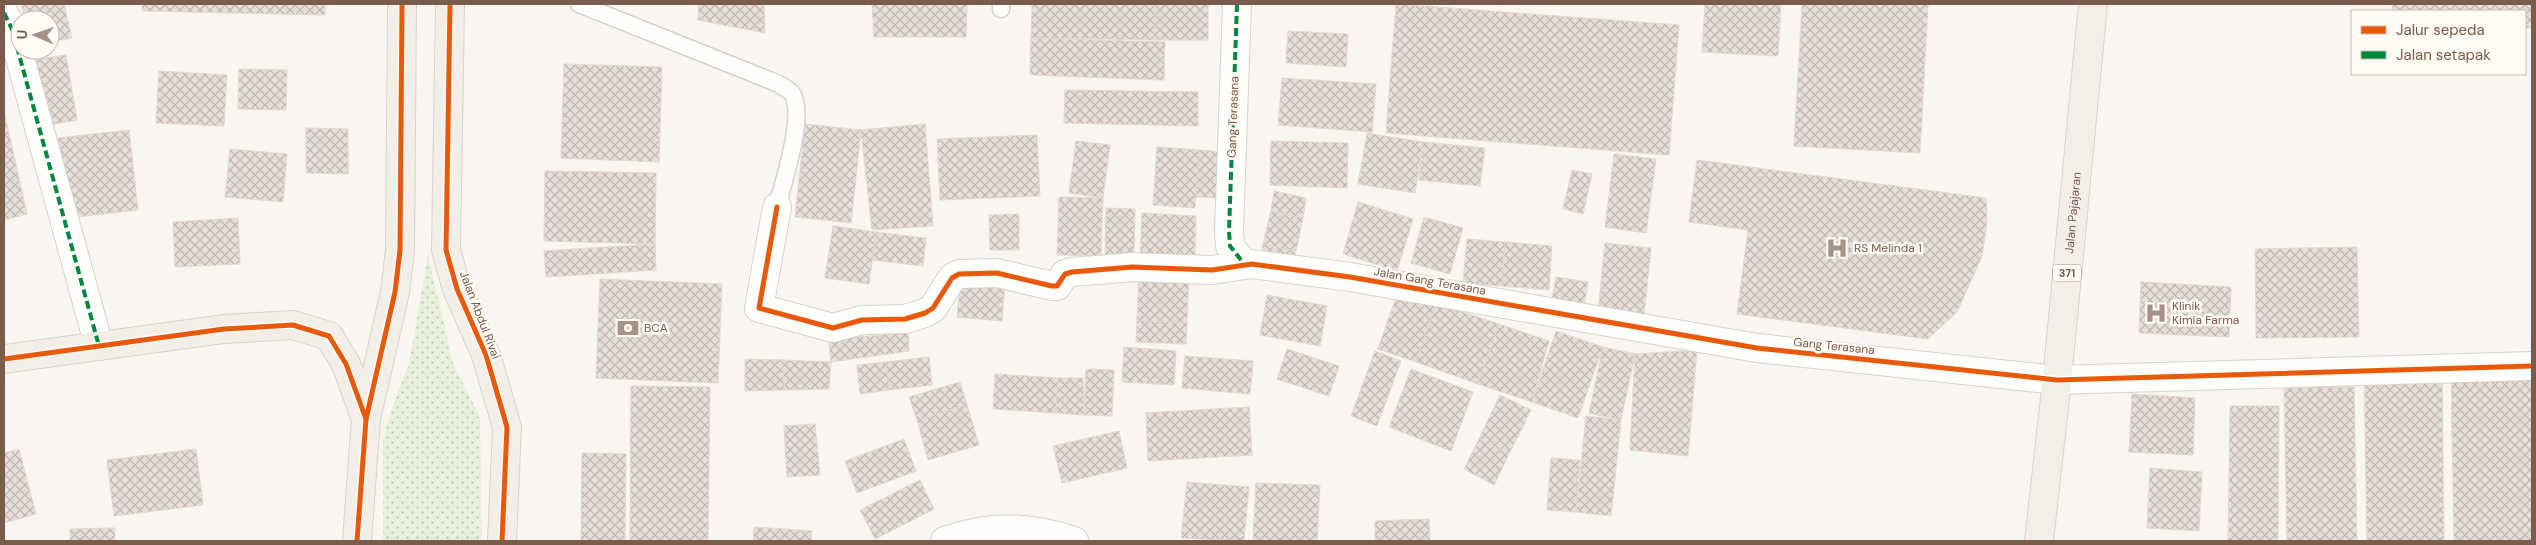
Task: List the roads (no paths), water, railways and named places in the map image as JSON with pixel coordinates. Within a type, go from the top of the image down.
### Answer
[{"type":"main road","points":[[357,541],[366,419],[395,292],[400,250],[402,4]]},
{"type":"main road","name":"Jalan Abdul Rivai","points":[[450,4],[446,250],[457,289],[486,355],[506,427],[502,541]]},
{"type":"main road","name":"Jalan Pajajaran","points":[[2039,541],[2057,380],[2093,4]]},
{"type":"main road","points":[[4,359],[224,329],[293,325],[329,336],[346,364],[366,419]]},
{"type":"street","name":"Gang Terasana","points":[[1236,4],[1229,231],[1230,246],[1245,265]]},
{"type":"street","points":[[4,13],[12,29],[99,346]]},
{"type":"street","name":"Jalan Gang Terasana","points":[[777,206],[759,308],[832,328],[862,320],[905,319],[925,313],[933,308],[952,278],[959,274],[997,273],[1057,286],[1065,274],[1072,272],[1132,267],[1212,270],[1252,264],[1350,277],[1610,324]]},
{"type":"street","name":"Gang Terasana","points":[[1610,324],[1757,348],[2057,380],[2532,366]]},
{"type":"street","points":[[944,541],[971,532],[1000,529],[1048,532],[1074,541]]},
{"type":"lane","points":[[579,4],[779,84],[792,93],[796,110],[795,134],[777,206]]},
{"type":"place","name":"RS Melinda 1","points":[[1837,248]]},
{"type":"place","name":"Klinik Kimia Farma","points":[[2156,313]]},
{"type":"place","name":"BCA","points":[[628,328]]}]
